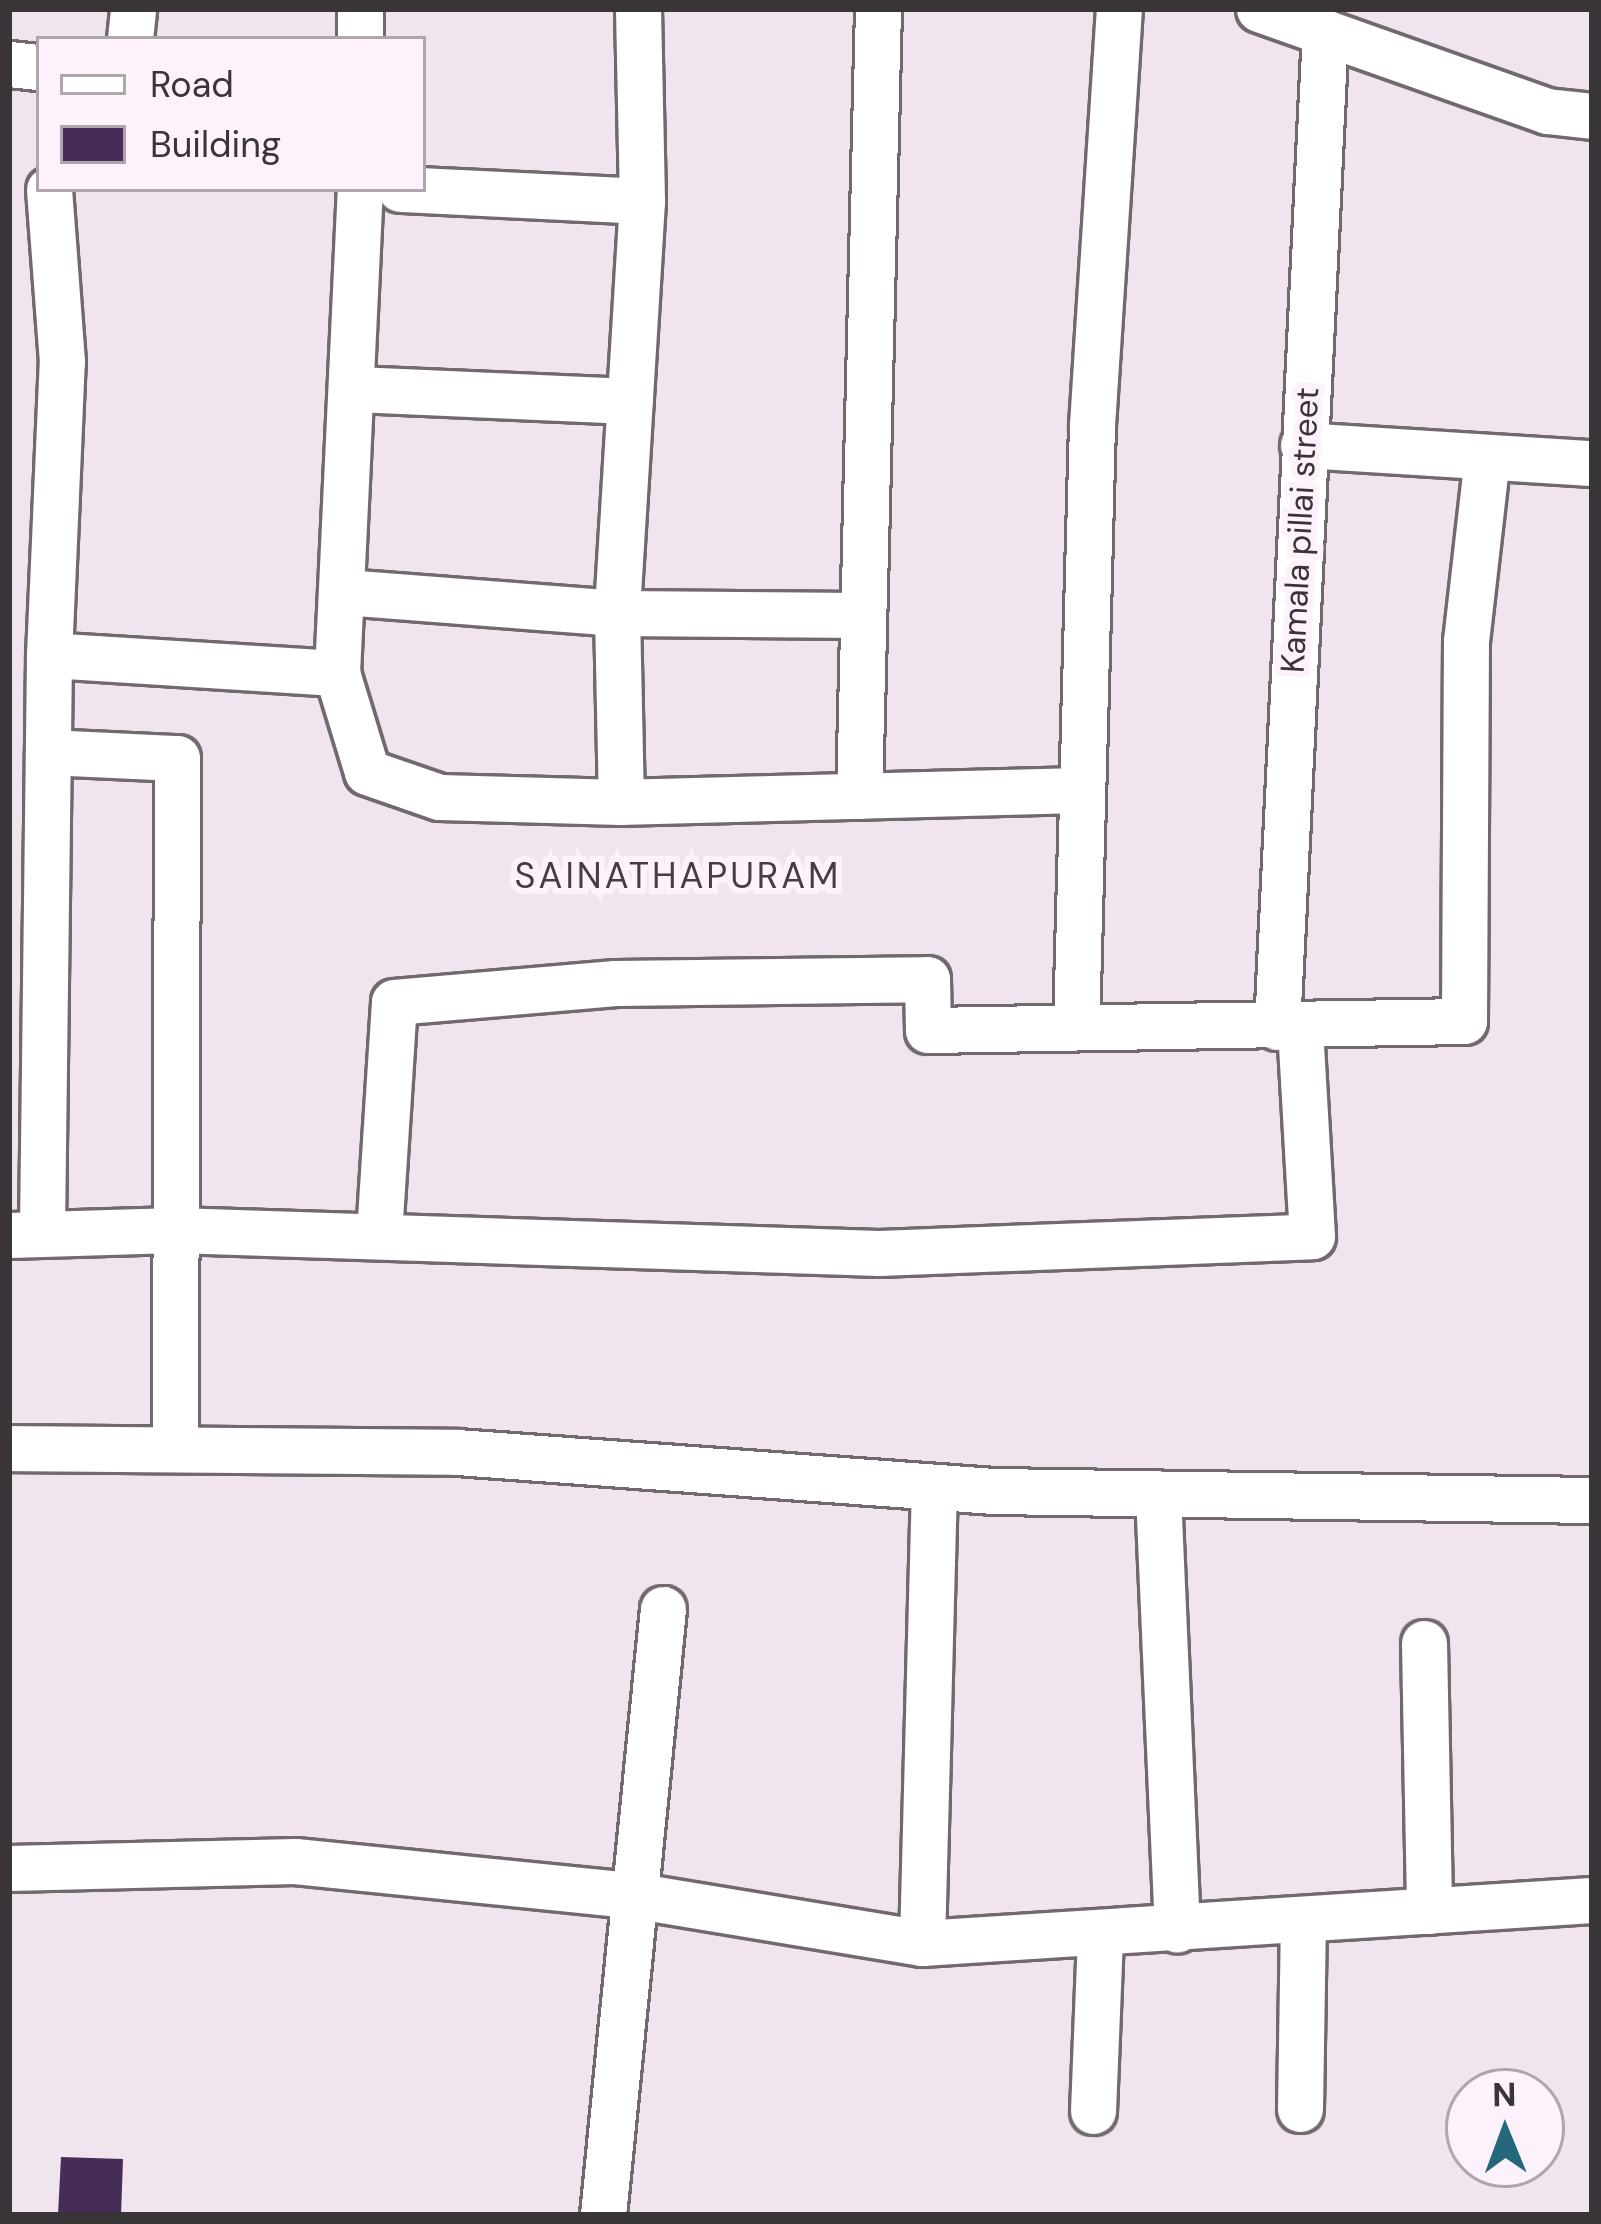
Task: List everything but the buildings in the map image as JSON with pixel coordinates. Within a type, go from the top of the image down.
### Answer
[{"type":"street","points":[[621,802],[617,613],[642,201],[638,9]]},
{"type":"street","points":[[859,796],[858,615],[878,9]]},
{"type":"street","points":[[1076,1027],[1077,790],[1119,9]]},
{"type":"street","points":[[1258,9],[1547,111],[1592,116]]},
{"type":"street","name":"Kamala pillai street","points":[[379,1234],[879,1253],[1312,1236],[1289,1027],[1304,445],[1325,32]]},
{"type":"street","points":[[426,190],[642,201]]},
{"type":"street","points":[[49,192],[62,362],[36,641],[48,752],[26,1232],[379,1234],[394,1002],[615,982],[927,979],[928,1030],[1464,1021],[1466,641],[1487,458]]},
{"type":"street","points":[[360,192],[355,389],[337,673],[367,772],[439,797],[621,802],[1077,790]]},
{"type":"street","points":[[355,389],[630,401]]},
{"type":"street","points":[[1304,445],[1592,463]]},
{"type":"street","points":[[344,592],[617,613],[858,615]]},
{"type":"street","points":[[36,641],[337,673]]},
{"type":"street","points":[[48,752],[177,758],[175,1450]]},
{"type":"street","points":[[9,1448],[457,1452],[934,1487],[1592,1500]]},
{"type":"street","points":[[922,1943],[934,1487]]},
{"type":"street","points":[[1158,1494],[1177,1930]]},
{"type":"street","points":[[603,2215],[663,1609]]},
{"type":"street","points":[[1424,1643],[1429,1912]]},
{"type":"street","points":[[9,1868],[295,1861],[632,1895],[922,1943],[1592,1900]]},
{"type":"street","points":[[1300,2109],[1303,1921]]},
{"type":"street","points":[[1093,2111],[1100,1934]]},
{"type":"district","name":"SAINATHAPURAM","points":[[678,876]]}]
